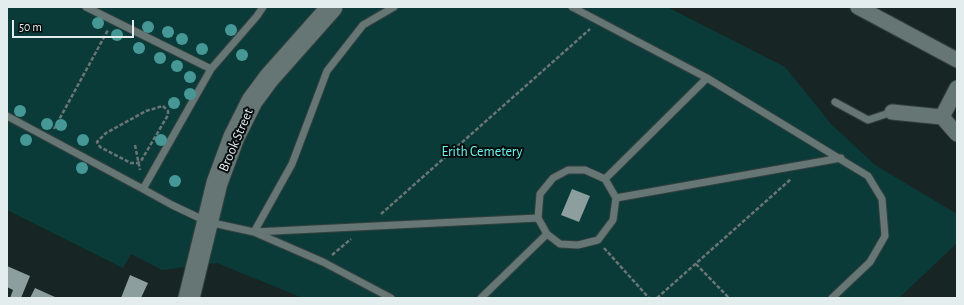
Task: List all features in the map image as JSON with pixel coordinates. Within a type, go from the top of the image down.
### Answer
[{"type":"street","name":"Brook Street","points":[[189,298],[217,183],[234,137],[252,101],[279,66],[332,7]]},
{"type":"street","points":[[858,7],[957,60]]},
{"type":"street","points":[[942,118],[957,88]]},
{"type":"street","points":[[892,112],[942,118],[957,134]]},
{"type":"lane","points":[[86,7],[211,69]]},
{"type":"lane","points":[[143,189],[211,69],[258,16],[263,7]]},
{"type":"lane","points":[[254,232],[292,164],[327,71],[364,25],[394,7]]},
{"type":"lane","points":[[572,7],[707,78],[841,158],[868,176],[882,199],[885,236],[870,262],[832,298]]},
{"type":"lane","points":[[605,179],[707,78]]},
{"type":"lane","points":[[835,102],[868,120],[892,112]]},
{"type":"lane","points":[[7,116],[172,205],[208,222],[254,232],[323,262],[391,298]]},
{"type":"lane","points":[[616,198],[841,158]]},
{"type":"lane","points":[[568,170],[585,170],[605,179],[616,198],[613,220],[598,240],[578,245],[560,244],[547,234],[538,218],[540,194],[553,178],[568,170]]},
{"type":"lane","points":[[254,232],[365,228],[538,218]]},
{"type":"lane","points":[[481,298],[547,234]]},
{"type":"path","points":[[49,138],[113,20]]},
{"type":"path","points":[[323,262],[365,228],[599,21]]},
{"type":"path","points":[[162,106],[166,107],[168,110],[168,115],[138,163],[131,163],[100,146],[97,142],[106,133],[146,111],[162,106]]},
{"type":"path","points":[[135,145],[143,189]]},
{"type":"path","points":[[657,298],[808,164]]},
{"type":"path","points":[[598,240],[649,298]]},
{"type":"path","points":[[696,264],[729,298]]},
{"type":"green space","name":"Erith Cemetery","points":[[7,7],[667,7],[785,67],[831,124],[875,165],[957,214],[957,243],[899,298],[303,298],[217,263],[162,270],[131,254],[123,268],[7,210]]},
{"type":"building","points":[[572,189],[590,196],[579,222],[561,215]]},
{"type":"building","points":[[7,266],[30,276],[21,298],[10,298],[13,290],[7,287]]},
{"type":"building","points":[[130,275],[148,283],[141,298],[121,298]]},
{"type":"building","points":[[35,288],[57,298],[30,298]]}]
